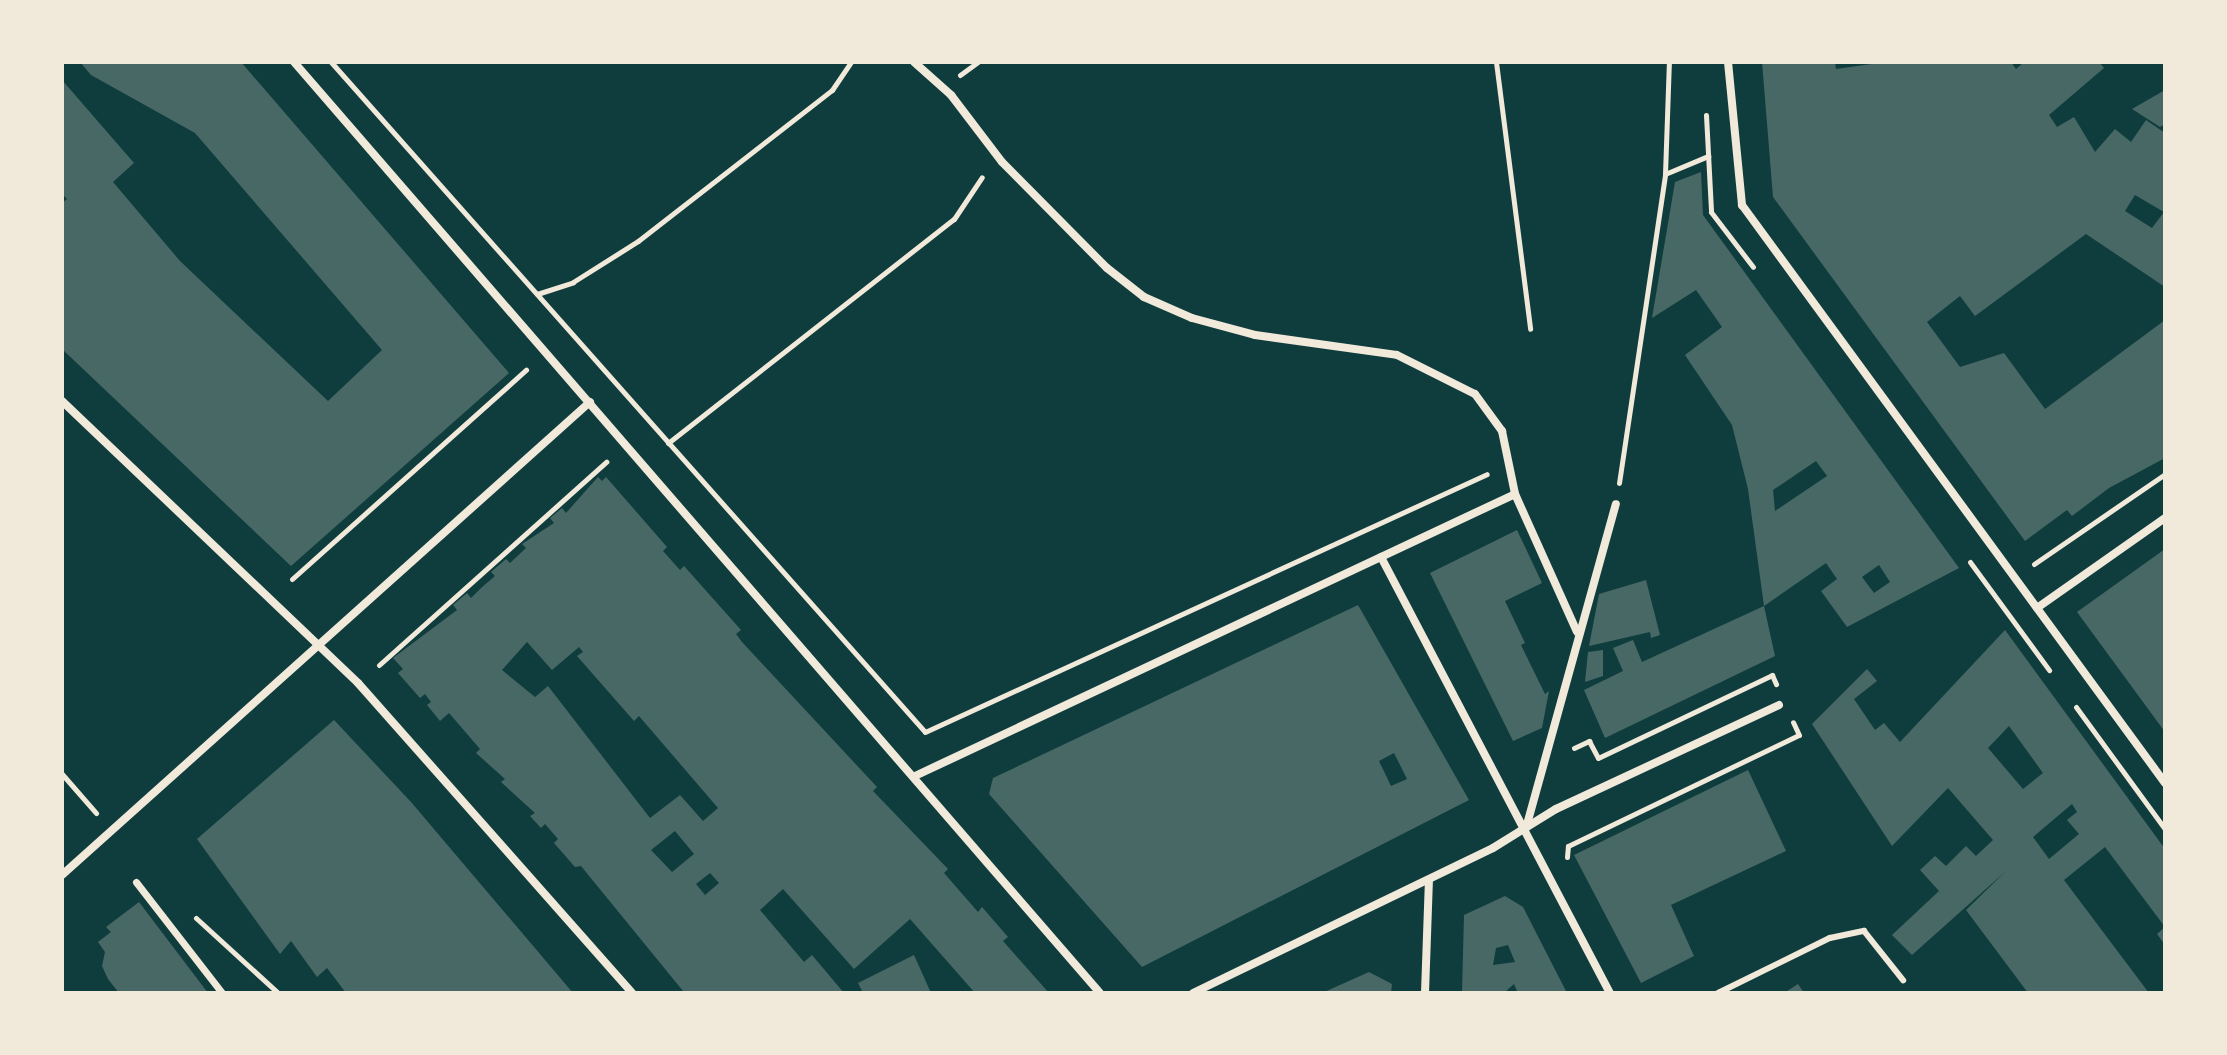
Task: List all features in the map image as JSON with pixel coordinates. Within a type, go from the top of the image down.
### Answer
[{"type":"street","points":[[294,62],[1100,993]]},
{"type":"street","points":[[914,62],[951,95],[993,151],[1107,268],[1144,297],[1192,318],[1255,335],[1414,360],[1475,394],[1493,414],[1515,494],[1577,632]]},
{"type":"street","points":[[1728,62],[1742,205],[2165,783]]},
{"type":"street","points":[[62,401],[319,645],[499,837],[632,993]]},
{"type":"street","points":[[62,875],[590,402]]},
{"type":"street","points":[[915,776],[1515,494]]},
{"type":"street","points":[[1526,829],[1577,632],[1616,504]]},
{"type":"street","points":[[2037,608],[2165,518]]},
{"type":"street","points":[[1381,557],[1610,993]]},
{"type":"street","points":[[1193,993],[1429,880],[1526,829],[1556,809],[1779,705]]},
{"type":"street","points":[[1425,993],[1429,880]]},
{"type":"street","points":[[136,882],[222,993]]},
{"type":"lane","points":[[1718,993],[1830,938],[1864,931],[1903,980]]},
{"type":"path","points":[[331,62],[925,732],[1509,464]]},
{"type":"path","points":[[536,295],[573,282],[638,241],[832,90],[851,62]]},
{"type":"path","points":[[1496,62],[1530,329]]},
{"type":"path","points":[[1616,504],[1665,174],[1669,62]]},
{"type":"path","points":[[668,443],[954,219],[973,197],[993,151]]},
{"type":"path","points":[[1665,174],[1708,156]]},
{"type":"path","points":[[292,579],[526,370]]},
{"type":"path","points":[[379,665],[606,462]]},
{"type":"path","points":[[2025,553],[2034,565],[2165,474]]},
{"type":"path","points":[[1543,763],[1589,741],[1598,758],[1772,675]]},
{"type":"path","points":[[1567,857],[1568,846],[1799,735]]},
{"type":"path","points":[[62,774],[93,809]]},
{"type":"path","points":[[185,908],[278,993]]},
{"type":"building","points":[[80,62],[241,62],[509,373],[291,566],[62,349],[62,203],[67,199],[62,194],[62,80],[134,163],[113,182],[180,261],[328,401],[382,350],[195,133],[91,75]]},
{"type":"building","points":[[1762,62],[1835,62],[1836,69],[1886,62],[2011,62],[2016,69],[2024,62],[2099,62],[2104,68],[2049,115],[2057,127],[2074,117],[2095,152],[2115,129],[2131,142],[2146,120],[2165,133],[2165,287],[2086,234],[1975,316],[1960,296],[1927,322],[1960,367],[2004,353],[2045,409],[2165,320],[2165,458],[2109,488],[2072,516],[2067,510],[2025,541],[1773,197]],"holes":[[[2135,195],[2164,212],[2152,228],[2125,211]]]},
{"type":"building","points":[[2165,90],[2165,124],[2160,127],[2132,109]]},
{"type":"building","points":[[1701,172],[1703,215],[1959,568],[1847,627],[1821,591],[1837,579],[1826,563],[1764,606],[1748,489],[1732,425],[1685,355],[1722,327],[1696,290],[1652,318],[1675,182]],"holes":[[[1816,461],[1827,476],[1775,511],[1773,490]],[[1879,565],[1890,582],[1874,593],[1862,577]]]},
{"type":"building","points":[[598,477],[602,481],[606,477],[667,547],[663,551],[680,570],[684,566],[741,630],[736,634],[742,642],[877,787],[873,791],[948,869],[944,873],[978,912],[982,907],[1008,937],[1003,941],[1049,993],[975,993],[910,919],[854,969],[783,889],[760,910],[804,962],[812,955],[844,993],[683,991],[581,866],[575,867],[554,843],[558,839],[545,824],[541,828],[530,816],[535,813],[501,782],[505,779],[476,753],[480,749],[449,713],[440,721],[427,705],[431,702],[425,694],[420,698],[398,673],[403,669],[393,658],[457,610],[453,605],[467,593],[471,598],[495,576],[491,572],[506,559],[510,563],[526,548],[522,544],[554,523],[550,518],[562,508],[566,513]],"holes":[[[527,642],[552,670],[579,647],[583,652],[577,656],[634,721],[639,716],[718,808],[703,821],[680,795],[650,818],[548,686],[535,697],[502,670]],[[675,831],[694,854],[672,872],[651,850]],[[710,873],[719,883],[705,895],[696,884]]]},
{"type":"building","points":[[1517,530],[1542,583],[1505,601],[1525,643],[1521,645],[1545,694],[1549,691],[1542,728],[1513,741],[1430,573]]},
{"type":"building","points":[[2165,549],[2165,732],[2077,612]]},
{"type":"building","points":[[1646,580],[1660,635],[1651,638],[1650,632],[1589,646],[1599,594]]},
{"type":"building","points":[[1358,605],[1469,800],[1142,967],[989,794],[993,778]],"holes":[[[1394,753],[1407,779],[1391,786],[1379,761]]]},
{"type":"building","points":[[1764,606],[1775,656],[1605,738],[1584,690],[1623,671],[1613,648],[1633,640],[1642,662]]},
{"type":"building","points":[[2005,630],[2165,849],[2165,927],[2105,847],[2064,880],[2149,993],[2028,993],[1966,910],[2006,871],[1912,955],[1892,935],[1939,891],[1920,870],[1935,856],[1946,866],[1966,846],[1976,856],[1993,840],[1948,788],[1892,846],[1812,724],[1867,669],[1877,681],[1854,699],[1875,730],[1884,723],[1900,742]],"holes":[[[2009,726],[2043,773],[2023,789],[1988,748]],[[2072,804],[2077,812],[2067,820],[2079,834],[2049,859],[2033,837]]]},
{"type":"building","points":[[1603,650],[1603,676],[1585,682],[1588,652]]},
{"type":"building","points":[[334,720],[411,802],[573,993],[346,993],[327,968],[317,977],[291,941],[280,954],[197,839]]},
{"type":"building","points":[[1748,770],[1786,851],[1671,905],[1694,956],[1641,983],[1574,855]]},
{"type":"building","points":[[1505,896],[1523,907],[1567,993],[1518,993],[1514,984],[1504,993],[1462,993],[1464,915]],"holes":[[[1508,945],[1515,962],[1493,965],[1496,948]]]},
{"type":"building","points":[[139,902],[208,993],[119,993],[108,979],[102,966],[105,952],[98,942],[111,932],[106,927]]},
{"type":"building","points":[[2165,927],[2165,945],[2157,934]]},
{"type":"building","points":[[914,955],[931,993],[863,993],[858,983]]},
{"type":"building","points":[[1369,972],[1392,984],[1391,993],[1322,993]]},
{"type":"building","points":[[1798,984],[1804,993],[1784,993]]}]
